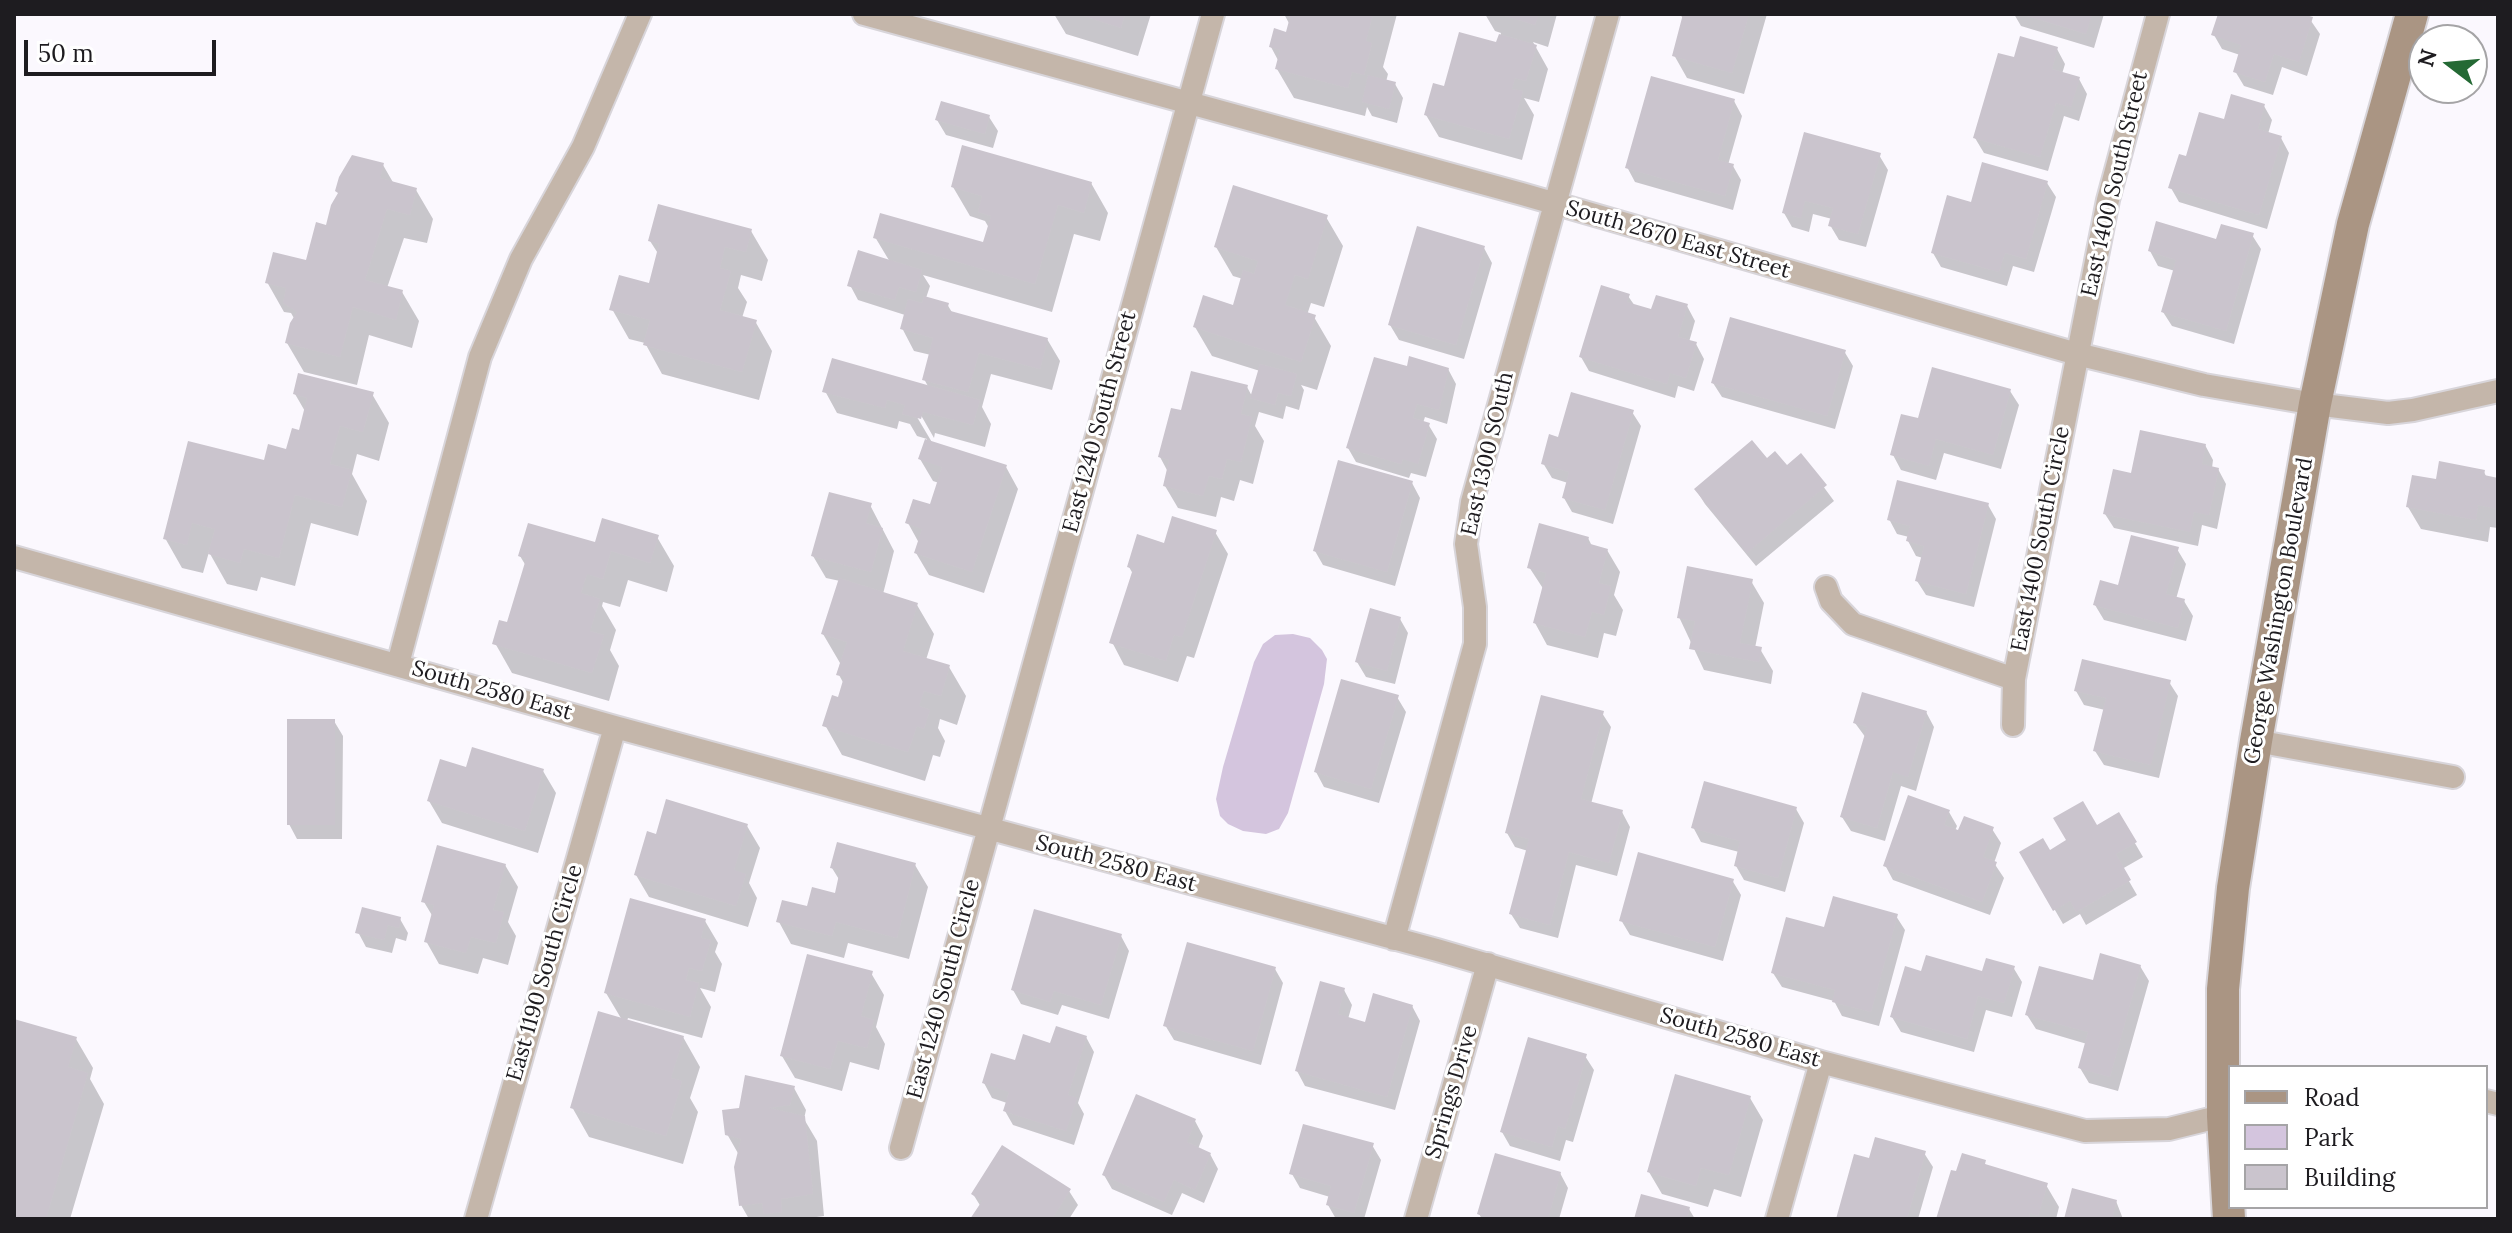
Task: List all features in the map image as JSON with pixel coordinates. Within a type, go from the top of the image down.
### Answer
[{"type":"main road","name":"George Washington Boulevard","points":[[2228,1184],[2223,989],[2233,888],[2256,741],[2315,404],[2353,224],[2412,14]]},
{"type":"street","points":[[398,664],[480,357],[521,259],[583,147],[640,14]]},
{"type":"street","name":"South 2670 East Street","points":[[864,14],[1553,204],[2077,354],[2204,385],[2388,413],[2498,391]]},
{"type":"street","name":"East 1240 South Street","points":[[987,829],[1213,14]]},
{"type":"street","name":"East 1300 SOuth","points":[[1394,939],[1475,644],[1475,607],[1466,544],[1472,502],[1608,14]]},
{"type":"street","name":"East 1400 South Street","points":[[2077,354],[2108,200],[2158,14]]},
{"type":"street","name":"East 1400 South Circle","points":[[2013,725],[2014,679],[2077,354]]},
{"type":"street","name":"South 2580 East","points":[[14,557],[615,727],[1488,964],[1821,1062],[2085,1131],[2169,1129],[2226,1115]]},
{"type":"street","points":[[1826,587],[1831,601],[1853,624],[2014,679]]},
{"type":"street","name":"East 1190 South Circle","points":[[476,1219],[615,727]]},
{"type":"street","points":[[2256,741],[2453,777]]},
{"type":"street","name":"East 1240 South Circle","points":[[901,1148],[987,829]]},
{"type":"street","name":"Springs Drive","points":[[1416,1219],[1488,964]]},
{"type":"street","points":[[1777,1219],[1821,1062]]},
{"type":"green space","points":[[1293,634],[1310,638],[1322,650],[1327,659],[1324,684],[1288,813],[1279,829],[1266,834],[1243,831],[1220,816],[1216,799],[1223,767],[1254,662],[1263,644],[1275,635]]},
{"type":"building","points":[[1078,14],[1125,14],[1121,28]]},
{"type":"building","points":[[1284,14],[1373,14],[1366,41],[1372,43],[1364,75],[1352,72],[1348,88],[1275,69],[1280,50],[1269,47],[1274,28],[1286,32],[1290,17]]},
{"type":"building","points":[[1499,14],[1539,14],[1535,25]]},
{"type":"building","points":[[1683,14],[1749,14],[1732,73],[1672,56]]},
{"type":"building","points":[[2021,14],[2092,14],[2086,34]]},
{"type":"building","points":[[2218,14],[2302,14],[2313,17],[2299,62],[2274,54],[2265,82],[2233,72],[2241,45],[2211,35]]},
{"type":"building","points":[[1459,32],[1496,42],[1499,34],[1537,45],[1526,81],[1515,78],[1512,89],[1523,91],[1509,139],[1424,115],[1433,83],[1444,86]]},
{"type":"building","points":[[2020,36],[2058,47],[2052,69],[2080,77],[2071,107],[2056,103],[2040,157],[1973,138],[1998,53],[2014,57]]},
{"type":"building","points":[[1368,75],[1396,82],[1389,109],[1362,102]]},
{"type":"building","points":[[1651,76],[1735,99],[1718,160],[1734,164],[1725,196],[1625,168]]},
{"type":"building","points":[[2231,94],[2265,104],[2258,129],[2282,136],[2259,215],[2168,188],[2179,154],[2186,156],[2199,112],[2224,119]]},
{"type":"building","points":[[941,101],[990,115],[985,134],[935,120]]},
{"type":"building","points":[[1804,132],[1881,153],[1858,234],[1828,226],[1833,208],[1805,201],[1801,218],[1782,213]]},
{"type":"building","points":[[962,145],[1092,182],[1084,213],[1058,205],[1035,284],[873,238],[880,213],[983,242],[991,216],[978,212],[982,196],[951,187]]},
{"type":"building","points":[[352,155],[384,163],[380,178],[417,188],[410,215],[387,209],[365,280],[403,290],[396,320],[353,307],[340,357],[285,343],[290,323],[297,312],[283,303],[286,288],[265,283],[273,252],[306,260],[316,222],[326,225],[338,193],[335,191],[339,177]]},
{"type":"building","points":[[1982,162],[2048,181],[2026,259],[2005,253],[1999,272],[1931,253],[1947,195],[1971,202]]},
{"type":"building","points":[[1233,185],[1328,215],[1308,279],[1295,275],[1285,305],[1316,315],[1301,362],[1193,327],[1203,295],[1233,305],[1243,270],[1254,274],[1258,261],[1214,247]]},
{"type":"building","points":[[658,204],[752,229],[746,252],[725,247],[720,268],[731,271],[720,310],[757,320],[742,372],[643,345],[650,320],[609,310],[619,275],[649,283],[659,244],[648,241]]},
{"type":"building","points":[[2156,221],[2216,239],[2221,224],[2254,233],[2226,331],[2161,312],[2176,260],[2148,251]]},
{"type":"building","points":[[1417,226],[1485,246],[1456,345],[1388,325]]},
{"type":"building","points":[[858,250],[922,270],[916,292],[899,287],[895,300],[847,286]]},
{"type":"building","points":[[1601,285],[1630,294],[1627,302],[1651,309],[1656,295],[1688,304],[1678,337],[1697,342],[1686,378],[1670,373],[1667,384],[1579,357]]},
{"type":"building","points":[[924,296],[949,303],[947,310],[1048,338],[1040,369],[979,353],[968,392],[922,380],[933,338],[900,329],[908,299],[922,303]]},
{"type":"building","points":[[1730,317],[1846,350],[1827,416],[1711,383]]},
{"type":"building","points":[[1409,356],[1449,368],[1439,410],[1417,404],[1413,418],[1430,423],[1418,464],[1403,459],[1401,464],[1346,448],[1374,357],[1407,366]]},
{"type":"building","points":[[832,358],[980,400],[973,425],[923,412],[921,419],[902,414],[905,405],[887,400],[885,408],[822,392]]},
{"type":"building","points":[[1260,364],[1297,374],[1291,396],[1278,393],[1275,405],[1250,398]]},
{"type":"building","points":[[1932,367],[2011,389],[1993,455],[1936,439],[1929,466],[1890,455],[1901,414],[1918,418]]},
{"type":"building","points":[[1191,371],[1248,385],[1241,414],[1252,417],[1241,462],[1227,459],[1222,479],[1209,476],[1203,496],[1163,486],[1169,460],[1158,457],[1171,408],[1181,410]]},
{"type":"building","points":[[298,373],[374,392],[363,432],[340,426],[330,464],[352,470],[342,507],[295,495],[279,558],[244,549],[240,563],[208,554],[215,529],[192,523],[187,545],[163,539],[188,441],[264,460],[268,444],[286,449],[292,428],[299,430],[307,398],[293,394]]},
{"type":"building","points":[[1571,392],[1634,410],[1605,510],[1562,498],[1569,472],[1541,464],[1549,434],[1558,437]]},
{"type":"building","points":[[2140,430],[2206,444],[2202,464],[2219,468],[2209,515],[2194,512],[2190,532],[2103,514],[2113,469],[2131,473]]},
{"type":"building","points":[[925,439],[1007,465],[972,572],[914,553],[922,529],[905,523],[913,499],[930,504],[942,467],[918,459]]},
{"type":"building","points":[[1752,440],[1767,458],[1775,451],[1787,465],[1801,453],[1827,485],[1747,553],[1694,489]]},
{"type":"building","points":[[1338,460],[1413,481],[1387,572],[1313,551]]},
{"type":"building","points":[[2439,461],[2485,470],[2484,475],[2498,478],[2498,509],[2478,505],[2476,520],[2406,507],[2412,475],[2436,479]]},
{"type":"building","points":[[1897,480],[1989,503],[1966,594],[1915,581],[1924,546],[1906,541],[1910,526],[1887,520]]},
{"type":"building","points":[[829,492],[872,503],[866,523],[883,528],[871,572],[811,556]]},
{"type":"building","points":[[1172,516],[1217,530],[1182,637],[1174,635],[1166,661],[1109,643],[1133,569],[1127,567],[1137,534],[1164,543]]},
{"type":"building","points":[[602,518],[659,535],[650,563],[611,551],[603,579],[587,574],[581,593],[600,599],[590,631],[604,635],[592,673],[492,644],[499,620],[507,622],[526,559],[518,556],[528,523],[595,542]]},
{"type":"building","points":[[1539,523],[1589,537],[1587,543],[1608,549],[1599,583],[1611,586],[1604,615],[1592,612],[1585,637],[1533,623],[1546,573],[1527,568]]},
{"type":"building","points":[[2131,535],[2179,547],[2166,594],[2185,599],[2178,628],[2093,605],[2100,580],[2118,585]]},
{"type":"building","points":[[1687,566],[1753,579],[1740,643],[1762,647],[1759,662],[1689,649],[1695,621],[1677,618]]},
{"type":"building","points":[[839,578],[918,603],[903,651],[950,665],[941,696],[924,691],[919,706],[930,710],[924,729],[917,726],[908,752],[822,726],[832,695],[838,697],[844,677],[836,675],[847,642],[821,634]]},
{"type":"building","points":[[1370,608],[1401,617],[1387,671],[1355,662]]},
{"type":"building","points":[[2082,659],[2171,680],[2151,765],[2093,751],[2106,698],[2074,691]]},
{"type":"building","points":[[1341,679],[1399,695],[1371,789],[1314,772]]},
{"type":"building","points":[[1862,692],[1927,711],[1908,777],[1893,772],[1877,828],[1840,817],[1867,727],[1853,723]]},
{"type":"building","points":[[1541,695],[1604,711],[1581,799],[1623,810],[1609,863],[1569,852],[1550,925],[1509,914],[1529,839],[1505,833]]},
{"type":"building","points":[[287,719],[335,719],[335,825],[287,825]]},
{"type":"building","points":[[472,747],[544,769],[525,831],[427,801],[440,759],[466,767]]},
{"type":"building","points":[[1704,781],[1797,807],[1778,878],[1734,866],[1740,841],[1691,828]]},
{"type":"building","points":[[1908,795],[1950,810],[1944,825],[1958,830],[1964,816],[1994,827],[1983,857],[1997,862],[1982,902],[1883,866]]},
{"type":"building","points":[[666,799],[748,824],[734,870],[746,874],[736,906],[634,875],[647,831],[656,834]]},
{"type":"building","points":[[2083,801],[2097,825],[2119,812],[2137,842],[2116,854],[2131,880],[2076,912],[2070,901],[2053,911],[2019,852],[2043,838],[2050,850],[2066,840],[2053,818]]},
{"type":"building","points":[[837,842],[916,863],[897,938],[836,922],[832,936],[776,922],[782,900],[807,906],[812,887],[835,893],[840,870],[830,868]]},
{"type":"building","points":[[437,845],[506,864],[493,910],[504,912],[496,943],[471,937],[466,953],[424,942],[434,905],[421,902]]},
{"type":"building","points":[[1638,852],[1734,879],[1715,947],[1619,921]]},
{"type":"building","points":[[1833,896],[1898,914],[1871,1012],[1832,1002],[1835,990],[1771,973],[1786,917],[1824,927]]},
{"type":"building","points":[[630,898],[706,919],[701,938],[711,940],[702,971],[689,968],[686,980],[699,983],[690,1017],[604,993]]},
{"type":"building","points":[[362,907],[401,917],[399,928],[388,925],[384,940],[355,933]]},
{"type":"building","points":[[1034,909],[1122,934],[1101,1005],[1054,991],[1050,1002],[1011,990]]},
{"type":"building","points":[[1187,942],[1276,967],[1253,1051],[1163,1026]]},
{"type":"building","points":[[2100,953],[2141,965],[2110,1077],[2078,1068],[2088,1032],[2025,1015],[2039,966],[2093,980]]},
{"type":"building","points":[[807,954],[873,971],[861,1016],[874,1020],[867,1048],[838,1041],[830,1069],[780,1056]]},
{"type":"building","points":[[1926,955],[1982,971],[1986,958],[2015,966],[2004,1003],[1978,996],[1967,1039],[1890,1017],[1905,966],[1921,971]]},
{"type":"building","points":[[1320,981],[1345,988],[1338,1014],[1365,1022],[1373,993],[1413,1005],[1387,1097],[1295,1071]]},
{"type":"building","points":[[598,1011],[684,1036],[671,1078],[682,1081],[666,1136],[570,1108]]},
{"type":"building","points":[[14,1019],[77,1037],[68,1067],[88,1073],[46,1219],[14,1219]]},
{"type":"building","points":[[1056,1026],[1087,1036],[1068,1095],[1077,1098],[1066,1131],[1003,1111],[1009,1092],[982,1083],[991,1053],[1015,1060],[1023,1034],[1050,1043]]},
{"type":"building","points":[[1528,1037],[1587,1054],[1565,1129],[1558,1126],[1552,1147],[1500,1132]]},
{"type":"building","points":[[1675,1074],[1751,1096],[1729,1175],[1701,1168],[1696,1186],[1647,1172]]},
{"type":"building","points":[[745,1075],[795,1086],[790,1105],[769,1108],[805,1116],[813,1194],[781,1199],[782,1212],[764,1214],[762,1203],[739,1206],[734,1167],[741,1139],[725,1135],[722,1110],[739,1108]]},
{"type":"building","points":[[1136,1094],[1196,1119],[1187,1142],[1211,1153],[1195,1190],[1174,1180],[1164,1202],[1102,1175]]},
{"type":"building","points":[[1303,1124],[1374,1143],[1354,1213],[1326,1205],[1331,1186],[1289,1174]]},
{"type":"building","points":[[1875,1137],[1926,1151],[1907,1219],[1836,1219],[1854,1154],[1869,1158]]},
{"type":"building","points":[[1002,1145],[1071,1189],[1052,1219],[970,1219],[982,1201],[971,1194]]},
{"type":"building","points":[[1495,1153],[1561,1172],[1548,1219],[1490,1219],[1477,1214]]},
{"type":"building","points":[[1962,1153],[1986,1160],[1985,1164],[2048,1183],[2038,1216],[2030,1213],[2029,1219],[1936,1219],[1951,1170],[1956,1171]]},
{"type":"building","points":[[2072,1188],[2117,1200],[2112,1219],[2064,1219]]},
{"type":"building","points":[[1641,1194],[1690,1207],[1687,1219],[1634,1219]]}]
